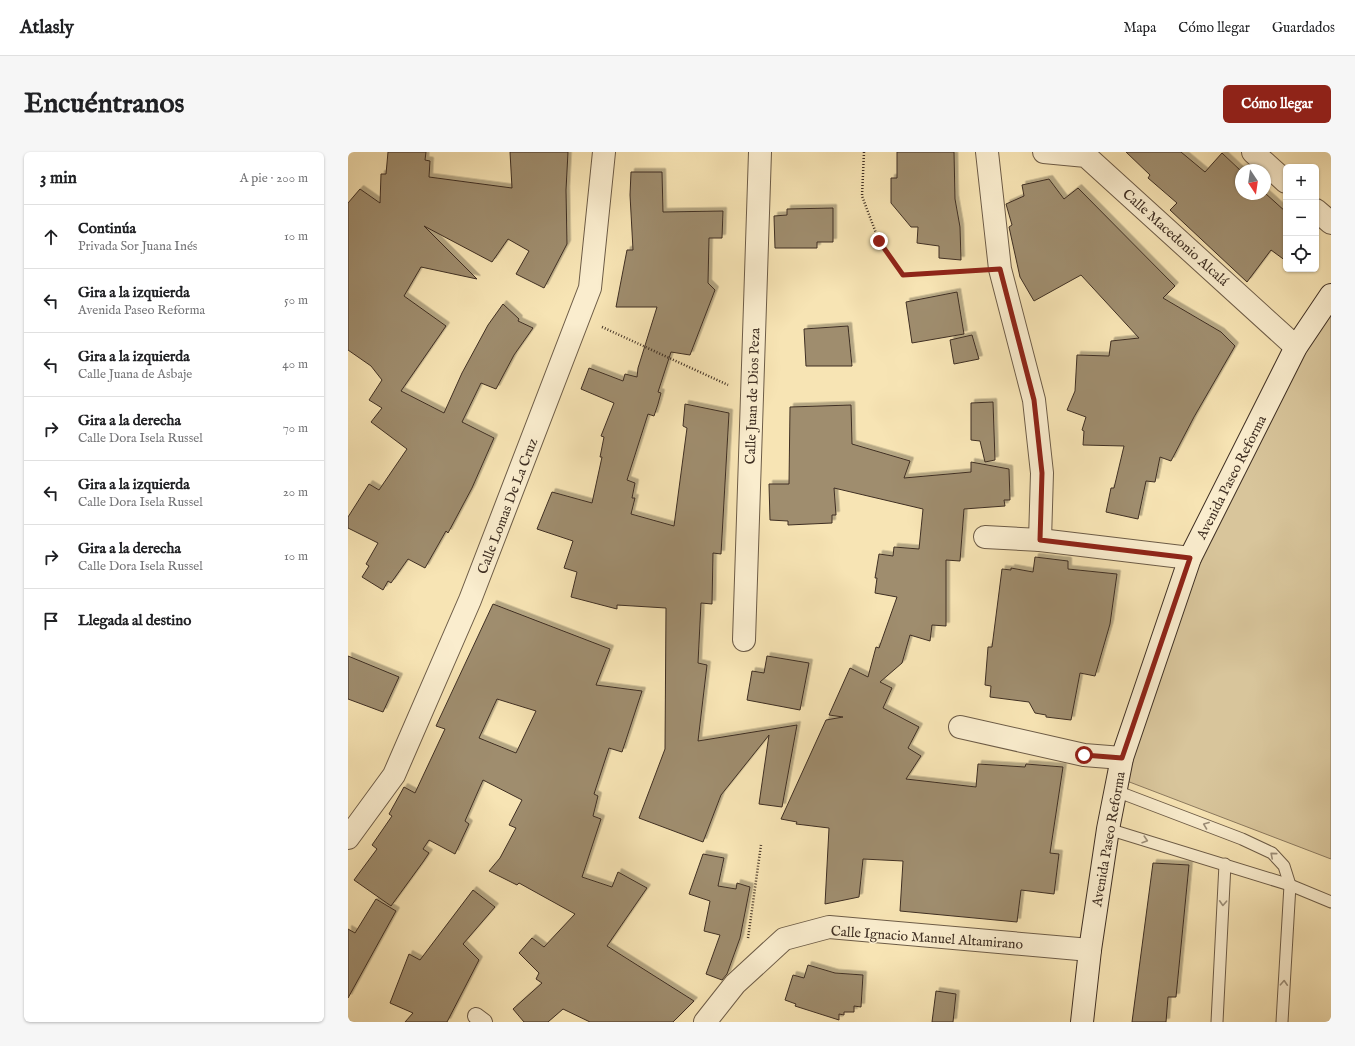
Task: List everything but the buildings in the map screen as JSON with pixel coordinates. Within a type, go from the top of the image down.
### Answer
[{"type":"street","name":"Calle Lomas De La Cruz","points":[[348,838],[394,775],[470,600],[580,316],[590,288],[604,152]]},
{"type":"street","name":"Calle Juan de Dios Peza","points":[[744,640],[760,152]]},
{"type":"street","points":[[987,152],[1000,269],[1034,400],[1042,473],[1040,540]]},
{"type":"street","name":"Calle Macedonio Alcalá","points":[[1044,152],[1086,156],[1296,347]]},
{"type":"street","points":[[1253,152],[1283,179]]},
{"type":"street","points":[[1319,213],[1331,223]]},
{"type":"street","name":"Avenida Paseo Reforma","points":[[1082,1022],[1090,950],[1108,829],[1122,758],[1190,558],[1296,347],[1331,295]]},
{"type":"street","points":[[985,537],[1040,540],[1190,558]]},
{"type":"street","points":[[960,728],[1084,755],[1122,758]]},
{"type":"street","name":"Calle Ignacio Manuel Altamirano","points":[[705,1022],[735,984],[784,939],[829,927],[1090,950]]},
{"type":"lane","points":[[1116,791],[1242,839],[1272,853],[1284,866],[1290,885],[1282,1022]]},
{"type":"lane","points":[[1108,829],[1290,885],[1331,902]]},
{"type":"lane","points":[[1217,1022],[1225,864]]},
{"type":"path","points":[[864,152],[862,196],[879,241],[903,275],[1000,269]]},
{"type":"path","points":[[580,316],[752,397]]},
{"type":"path","points":[[750,971],[747,942],[761,846]]},
{"type":"shaded area","points":[[1331,295],[1331,859],[1119,778],[1190,558]]},
{"type":"route","points":[[879,241],[903,275],[1000,269],[1034,400],[1042,473],[1040,540],[1190,558],[1122,758],[1084,755]]}]
